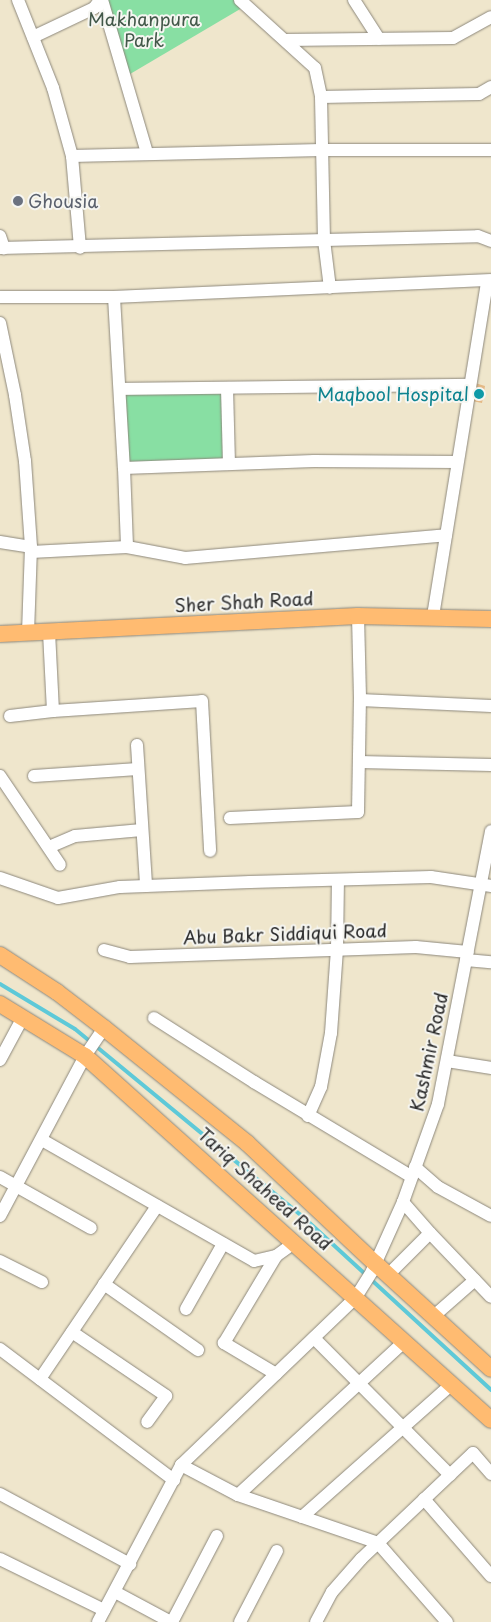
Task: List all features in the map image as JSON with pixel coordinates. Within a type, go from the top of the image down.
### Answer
[{"type":"main road","name":"Sher Shah Road","points":[[0,634],[358,616],[433,616],[491,619]]},
{"type":"main road","name":"Tariq Shaheed Road","points":[[0,955],[57,992],[102,1031],[247,1143],[373,1267],[388,1276],[434,1315],[491,1368]]},
{"type":"main road","name":"Tariq Shaheed Road","points":[[0,1004],[22,1018],[88,1051],[294,1243],[491,1420]]},
{"type":"street","points":[[18,0],[53,88],[72,156],[80,248]]},
{"type":"street","points":[[33,37],[94,8],[101,0]]},
{"type":"street","points":[[101,0],[147,153]]},
{"type":"street","points":[[240,0],[315,68],[320,97],[324,240],[330,288]]},
{"type":"street","points":[[354,0],[378,39]]},
{"type":"street","points":[[286,40],[453,38],[491,16]]},
{"type":"street","points":[[320,97],[479,94],[491,86]]},
{"type":"street","points":[[72,156],[321,150],[491,150]]},
{"type":"street","points":[[1,244],[80,248],[478,236],[491,241]]},
{"type":"street","points":[[0,297],[114,297],[489,281],[470,384],[433,616]]},
{"type":"street","points":[[114,297],[127,547]]},
{"type":"street","points":[[0,323],[15,395],[25,461],[31,549],[28,634]]},
{"type":"street","points":[[120,389],[470,384]]},
{"type":"street","points":[[227,388],[229,464]]},
{"type":"street","points":[[124,468],[314,461],[457,462]]},
{"type":"street","points":[[0,542],[31,549],[127,547],[185,558],[446,535]]},
{"type":"street","points":[[230,818],[358,812],[360,700],[358,616]]},
{"type":"street","points":[[49,633],[53,711]]},
{"type":"street","points":[[360,700],[491,706]]},
{"type":"street","points":[[10,716],[53,711],[202,701],[210,851]]},
{"type":"street","points":[[137,745],[146,886]]},
{"type":"street","points":[[359,762],[491,765]]},
{"type":"street","points":[[34,776],[138,769]]},
{"type":"street","points":[[0,776],[60,865]]},
{"type":"street","points":[[49,847],[75,836],[142,830]]},
{"type":"street","name":"Kashmir Road","points":[[181,1465],[356,1297],[373,1267],[403,1202],[438,1104],[467,956],[485,885],[491,831]]},
{"type":"street","points":[[0,878],[58,898],[120,887],[431,877],[485,885]]},
{"type":"street","points":[[308,1116],[321,1087],[331,1034],[332,989],[337,949],[338,880]]},
{"type":"street","name":"Abu Bakr Siddiqui Road","points":[[104,950],[130,957],[416,947],[491,962]]},
{"type":"street","points":[[0,1060],[22,1018]]},
{"type":"street","points":[[154,1018],[308,1116],[491,1216]]},
{"type":"street","points":[[0,1216],[88,1051],[102,1031]]},
{"type":"street","points":[[447,1061],[491,1068]]},
{"type":"street","points":[[42,1140],[254,1261],[276,1256],[294,1243]]},
{"type":"street","points":[[0,1177],[91,1228]]},
{"type":"street","points":[[403,1202],[491,1298]]},
{"type":"street","points":[[40,1379],[157,1206]]},
{"type":"street","points":[[388,1276],[430,1233]]},
{"type":"street","points":[[186,1309],[223,1244]]},
{"type":"street","points":[[276,1256],[224,1343],[276,1374]]},
{"type":"street","points":[[0,1261],[42,1282]]},
{"type":"street","points":[[434,1315],[475,1280]]},
{"type":"street","points":[[104,1284],[198,1350]]},
{"type":"street","points":[[72,1332],[166,1396],[147,1422]]},
{"type":"street","points":[[314,1338],[450,1475]]},
{"type":"street","points":[[238,1495],[404,1342]]},
{"type":"street","points":[[0,1349],[174,1480]]},
{"type":"street","points":[[302,1518],[452,1384]]},
{"type":"street","points":[[316,1622],[332,1592],[378,1543],[472,1453],[491,1474]]},
{"type":"street","points":[[98,1622],[181,1465],[238,1495],[378,1543],[447,1622]]},
{"type":"street","points":[[0,1494],[130,1564]]},
{"type":"street","points":[[424,1500],[491,1576]]},
{"type":"street","points":[[115,1592],[172,1622],[217,1536]]},
{"type":"street","points":[[240,1622],[277,1551]]},
{"type":"street","points":[[0,1559],[104,1610]]},
{"type":"green space","name":"Makhanpura Park","points":[[102,0],[240,0],[247,5],[125,77]]},
{"type":"green space","points":[[227,388],[229,464],[124,468],[120,389]]},
{"type":"building","name":"Maqbool Hospital","points":[[475,383],[485,386],[482,403],[472,401]]},
{"type":"waterway","points":[[0,984],[75,1029],[302,1216],[491,1390]]},
{"type":"place","name":"Ghousia","points":[[18,201]]},
{"type":"place","name":"Maqbool Hospital","points":[[479,394]]}]
